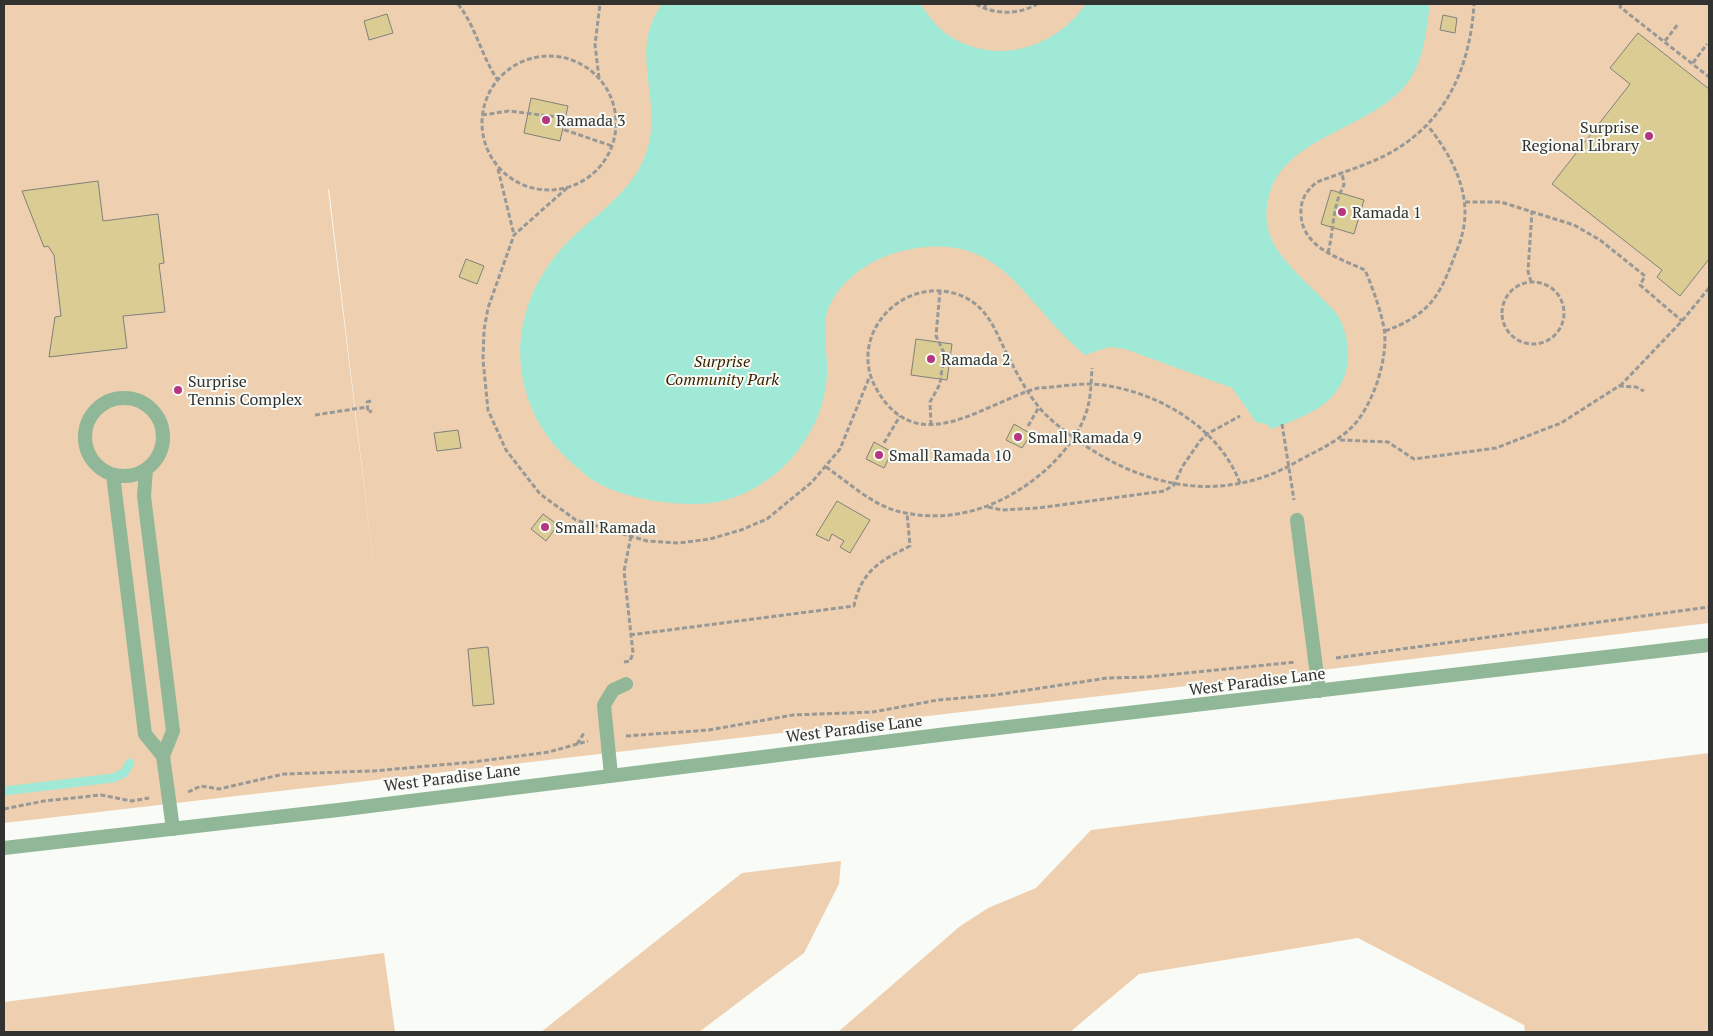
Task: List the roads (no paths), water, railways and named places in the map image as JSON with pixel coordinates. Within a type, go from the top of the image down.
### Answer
[{"type":"street","points":[[128,398],[140,402],[151,409],[159,419],[163,442],[160,452],[146,469],[126,475],[113,475],[93,461],[87,450],[88,424],[94,413],[104,405],[115,400],[128,398]]},
{"type":"street","points":[[146,469],[144,496],[173,731],[163,756],[173,829]]},
{"type":"street","points":[[113,475],[145,734],[163,756]]},
{"type":"street","points":[[1297,520],[1319,692]]},
{"type":"street","name":"West Paradise Lane","points":[[4,848],[1709,645]]},
{"type":"street","points":[[612,775],[604,705],[613,690],[626,684]]},
{"type":"waterway","points":[[4,791],[113,778],[124,773],[130,763]]},
{"type":"place","name":"Ramada 3","points":[[546,120]]},
{"type":"place","name":"Surprise Regional Library","points":[[1649,136]]},
{"type":"place","name":"Ramada 1","points":[[1342,212]]},
{"type":"place","name":"Ramada 2","points":[[931,359]]},
{"type":"place","name":"Surprise Tennis Complex","points":[[178,390]]},
{"type":"place","name":"Small Ramada 9","points":[[1018,437]]},
{"type":"place","name":"Small Ramada 10","points":[[879,455]]},
{"type":"place","name":"Small Ramada","points":[[545,527]]},
{"type":"park label","name":"Surprise Community Park","points":[[722,370]]}]
